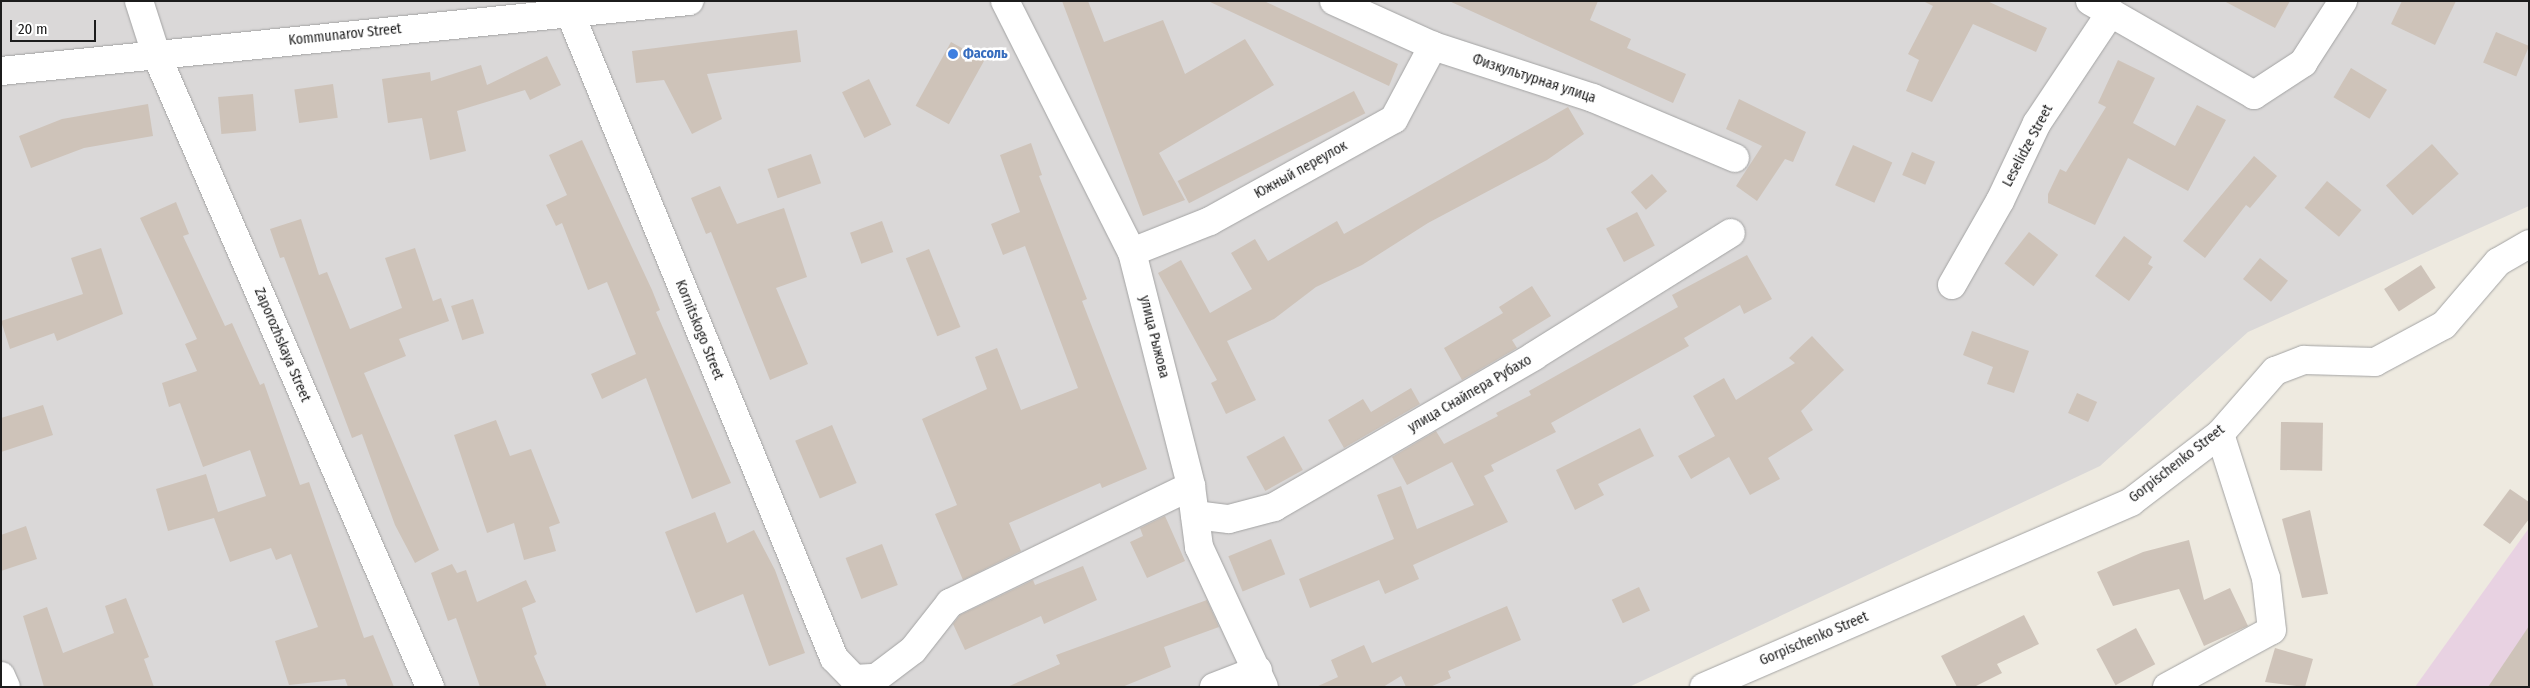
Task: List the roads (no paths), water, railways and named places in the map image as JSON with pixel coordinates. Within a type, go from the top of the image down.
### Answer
[{"type":"street","name":"Zaporozhskaya Street","points":[[140,1],[156,54],[430,687]]},
{"type":"street","name":"Kommunarov Street","points":[[1,71],[567,7],[689,1]]},
{"type":"street","name":"улица Рыжова","points":[[1005,1],[1132,252],[1191,486],[1199,547],[1261,679]]},
{"type":"street","name":"Физкультурная улица","points":[[1334,1],[1433,46],[1593,98],[1735,158]]},
{"type":"street","name":"Leselidze Street","points":[[1952,284],[2000,201],[2037,123],[2101,7],[2254,95],[2303,63],[2343,1]]},
{"type":"street","name":"Kornitskogo Street","points":[[567,7],[834,658],[854,680],[876,678],[913,650],[950,603],[1191,486]]},
{"type":"street","name":"Южный переулок","points":[[1132,252],[1210,221],[1394,119],[1433,46]]},
{"type":"street","name":"улица Снайпера Рубахо","points":[[1195,515],[1229,519],[1274,507],[1534,356],[1731,233]]},
{"type":"street","name":"Gorpischenko Street","points":[[1704,687],[2131,502],[2220,434],[2275,371],[2304,360],[2375,362],[2444,325],[2498,262],[2529,244]]},
{"type":"street","points":[[2167,687],[2272,630],[2266,578],[2220,434]]},
{"type":"street","points":[[1,676],[6,687]]},
{"type":"street","points":[[1214,687],[1261,679]]},
{"type":"place","name":"Фасоль","points":[[953,54]]}]
